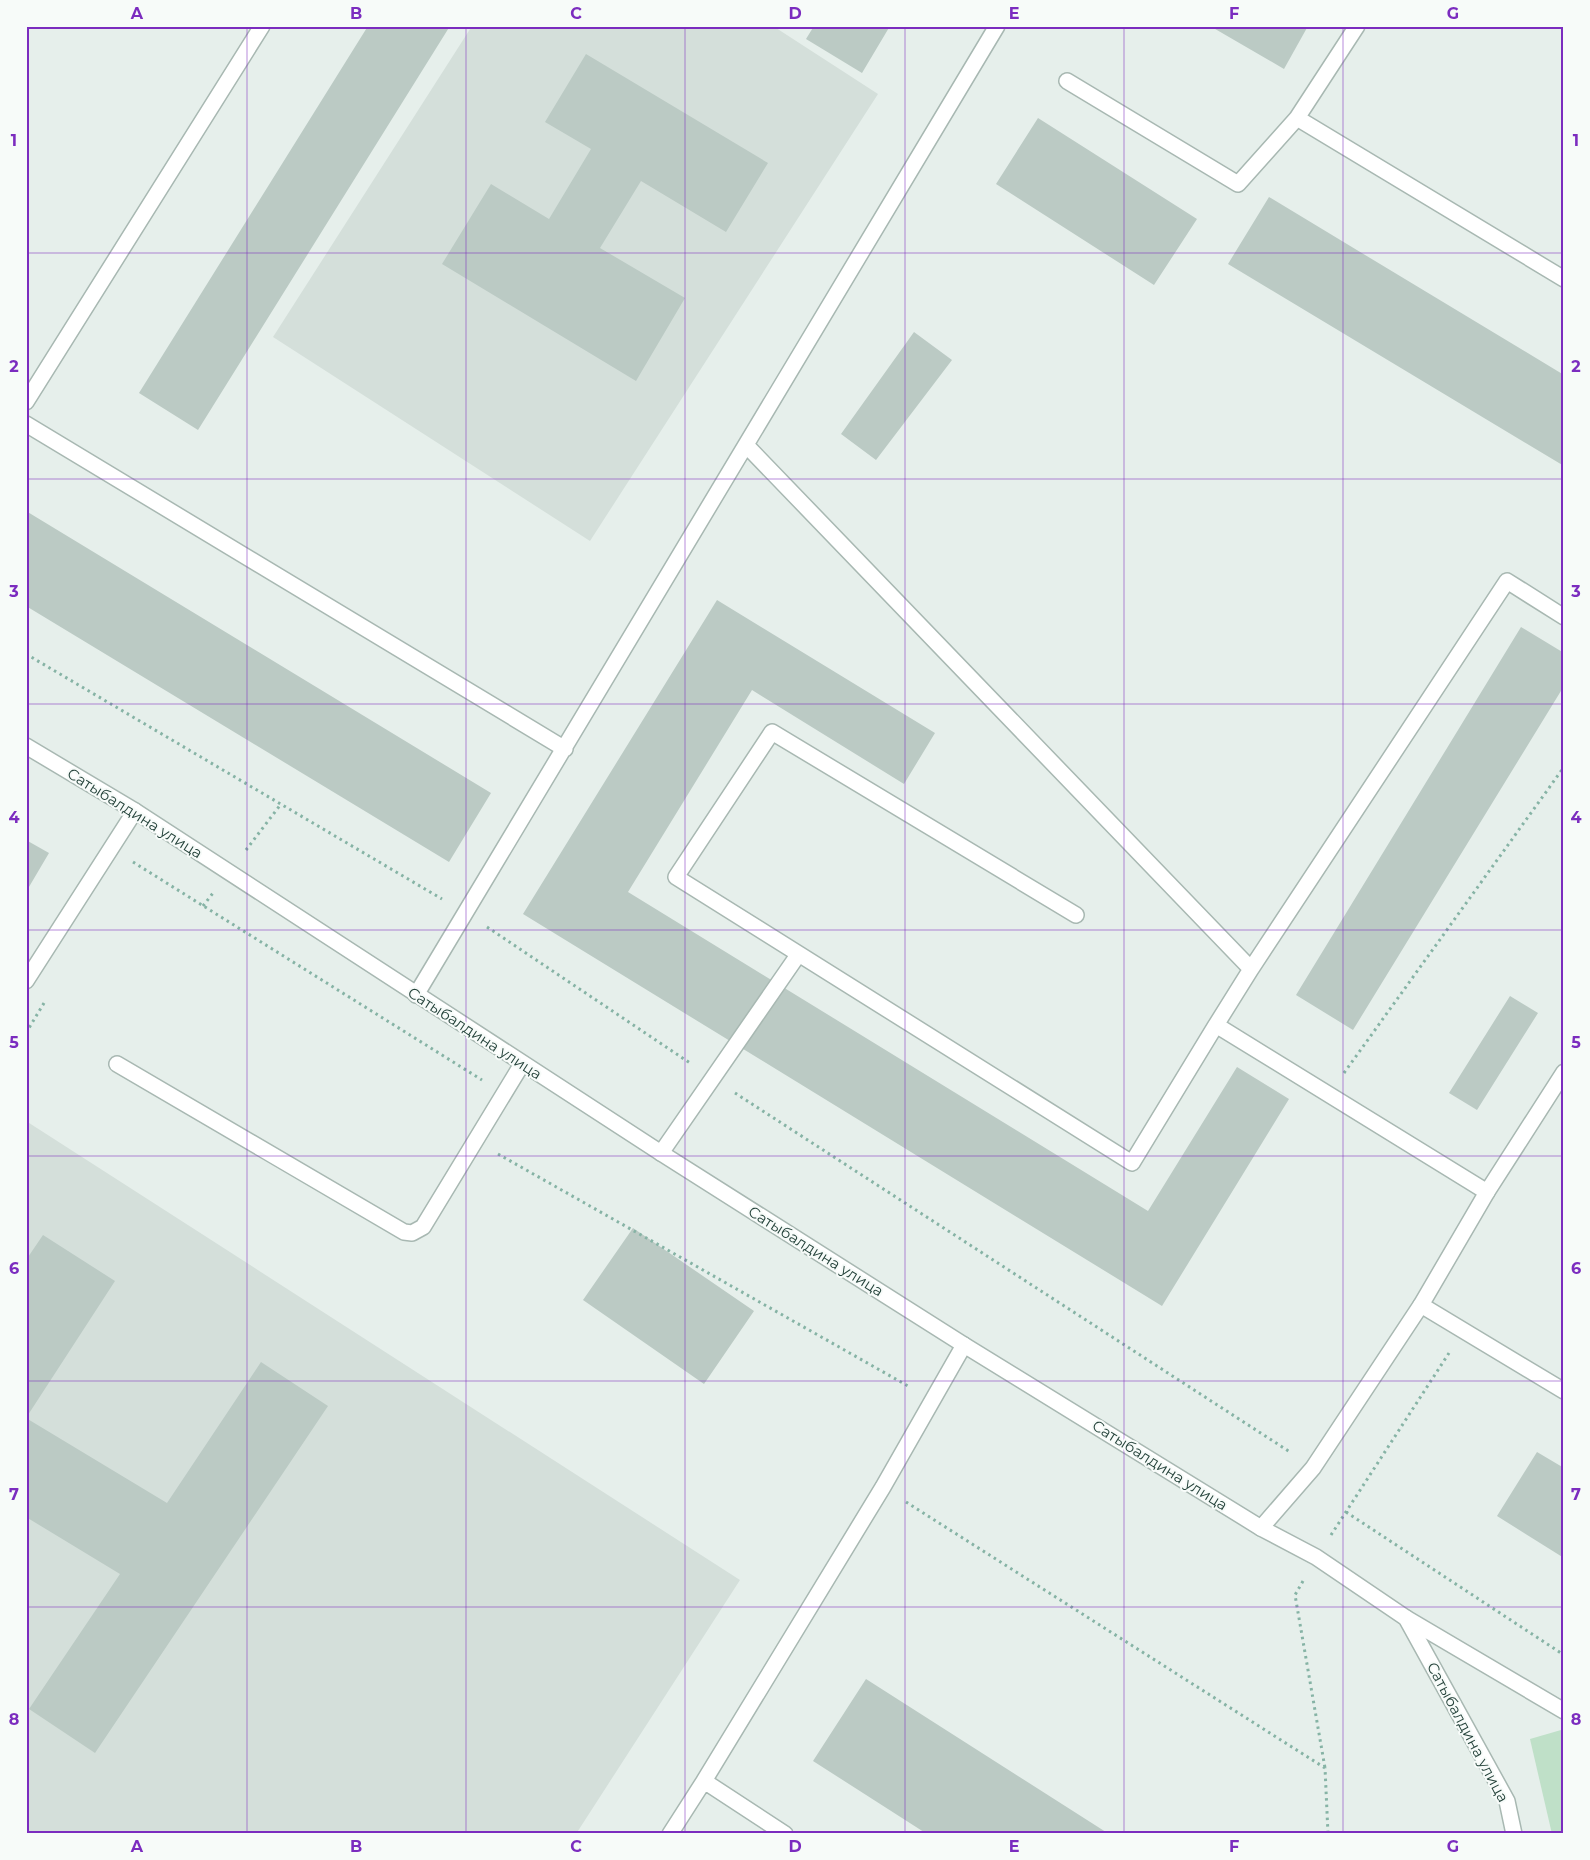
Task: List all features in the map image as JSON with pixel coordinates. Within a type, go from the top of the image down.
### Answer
[{"type":"street","points":[[26,402],[262,26]]},
{"type":"street","points":[[416,995],[565,749],[996,26]]},
{"type":"street","points":[[1067,81],[1238,184],[1297,118],[1356,26]]},
{"type":"street","points":[[1297,118],[1564,279]]},
{"type":"street","points":[[26,424],[565,749]]},
{"type":"street","points":[[746,444],[1251,968]]},
{"type":"street","points":[[1076,915],[772,732],[676,877],[798,956],[1132,1163],[1251,968],[1507,581],[1564,617]]},
{"type":"street","name":"Сатыбалдина улица","points":[[26,746],[135,811],[522,1064],[964,1345],[1261,1528],[1316,1557],[1406,1618],[1507,1800],[1514,1834]]},
{"type":"street","points":[[26,981],[135,811]]},
{"type":"street","points":[[661,1153],[798,956]]},
{"type":"street","points":[[1216,1025],[1487,1192]]},
{"type":"street","points":[[117,1064],[404,1232],[412,1233],[423,1227],[522,1064]]},
{"type":"street","points":[[1261,1528],[1313,1468],[1421,1304],[1487,1192],[1564,1072]]},
{"type":"street","points":[[1421,1304],[1564,1391]]},
{"type":"street","points":[[670,1834],[883,1487],[964,1345]]},
{"type":"street","points":[[1406,1618],[1564,1711]]},
{"type":"street","points":[[704,1781],[786,1834]]},
{"type":"path","points":[[26,654],[466,913],[714,1079],[1313,1468]]},
{"type":"path","points":[[1329,1095],[1564,767]]},
{"type":"path","points":[[126,869],[132,861],[504,1094]]},
{"type":"path","points":[[26,1033],[46,1000]]},
{"type":"path","points":[[476,1141],[933,1400]]},
{"type":"path","points":[[1328,1834],[1325,1768],[1296,1595],[1316,1557],[1464,1330]]},
{"type":"path","points":[[883,1487],[1325,1768]]},
{"type":"path","points":[[1346,1512],[1564,1655]]},
{"type":"shaded area","points":[[472,26],[773,26],[878,94],[590,541],[273,337]]},
{"type":"shaded area","points":[[26,1121],[740,1580],[576,1834],[26,1834]]},
{"type":"green space","points":[[1561,1730],[1564,1732],[1564,1834],[1552,1834],[1530,1739]]},
{"type":"building","points":[[368,26],[450,26],[198,430],[139,393]]},
{"type":"building","points":[[814,26],[890,26],[862,73],[806,39]]},
{"type":"building","points":[[1210,26],[1308,26],[1284,69]]},
{"type":"building","points":[[586,54],[768,163],[726,232],[641,181],[600,248],[685,298],[636,381],[442,264],[491,184],[549,219],[591,149],[545,122]]},
{"type":"building","points":[[1038,118],[1197,219],[1154,285],[996,184]]},
{"type":"building","points":[[1269,197],[1564,375],[1564,466],[1228,264]]},
{"type":"building","points":[[914,332],[952,360],[876,460],[841,434]]},
{"type":"building","points":[[26,511],[491,793],[449,862],[26,606]]},
{"type":"building","points":[[717,600],[935,733],[904,784],[752,690],[628,892],[1148,1211],[1237,1067],[1289,1099],[1162,1306],[523,914]]},
{"type":"building","points":[[1521,627],[1564,653],[1564,686],[1353,1030],[1296,995]]},
{"type":"building","points":[[26,840],[49,853],[26,892]]},
{"type":"building","points":[[1510,996],[1538,1013],[1477,1110],[1449,1093]]},
{"type":"building","points":[[633,1228],[754,1311],[704,1384],[583,1300]]},
{"type":"building","points":[[43,1235],[115,1281],[26,1418],[26,1260]]},
{"type":"building","points":[[261,1362],[328,1406],[95,1753],[29,1709],[120,1574],[26,1517],[26,1418],[167,1503]]},
{"type":"building","points":[[1537,1452],[1564,1468],[1564,1558],[1497,1516]]},
{"type":"building","points":[[866,1679],[1109,1834],[927,1834],[813,1761]]}]
